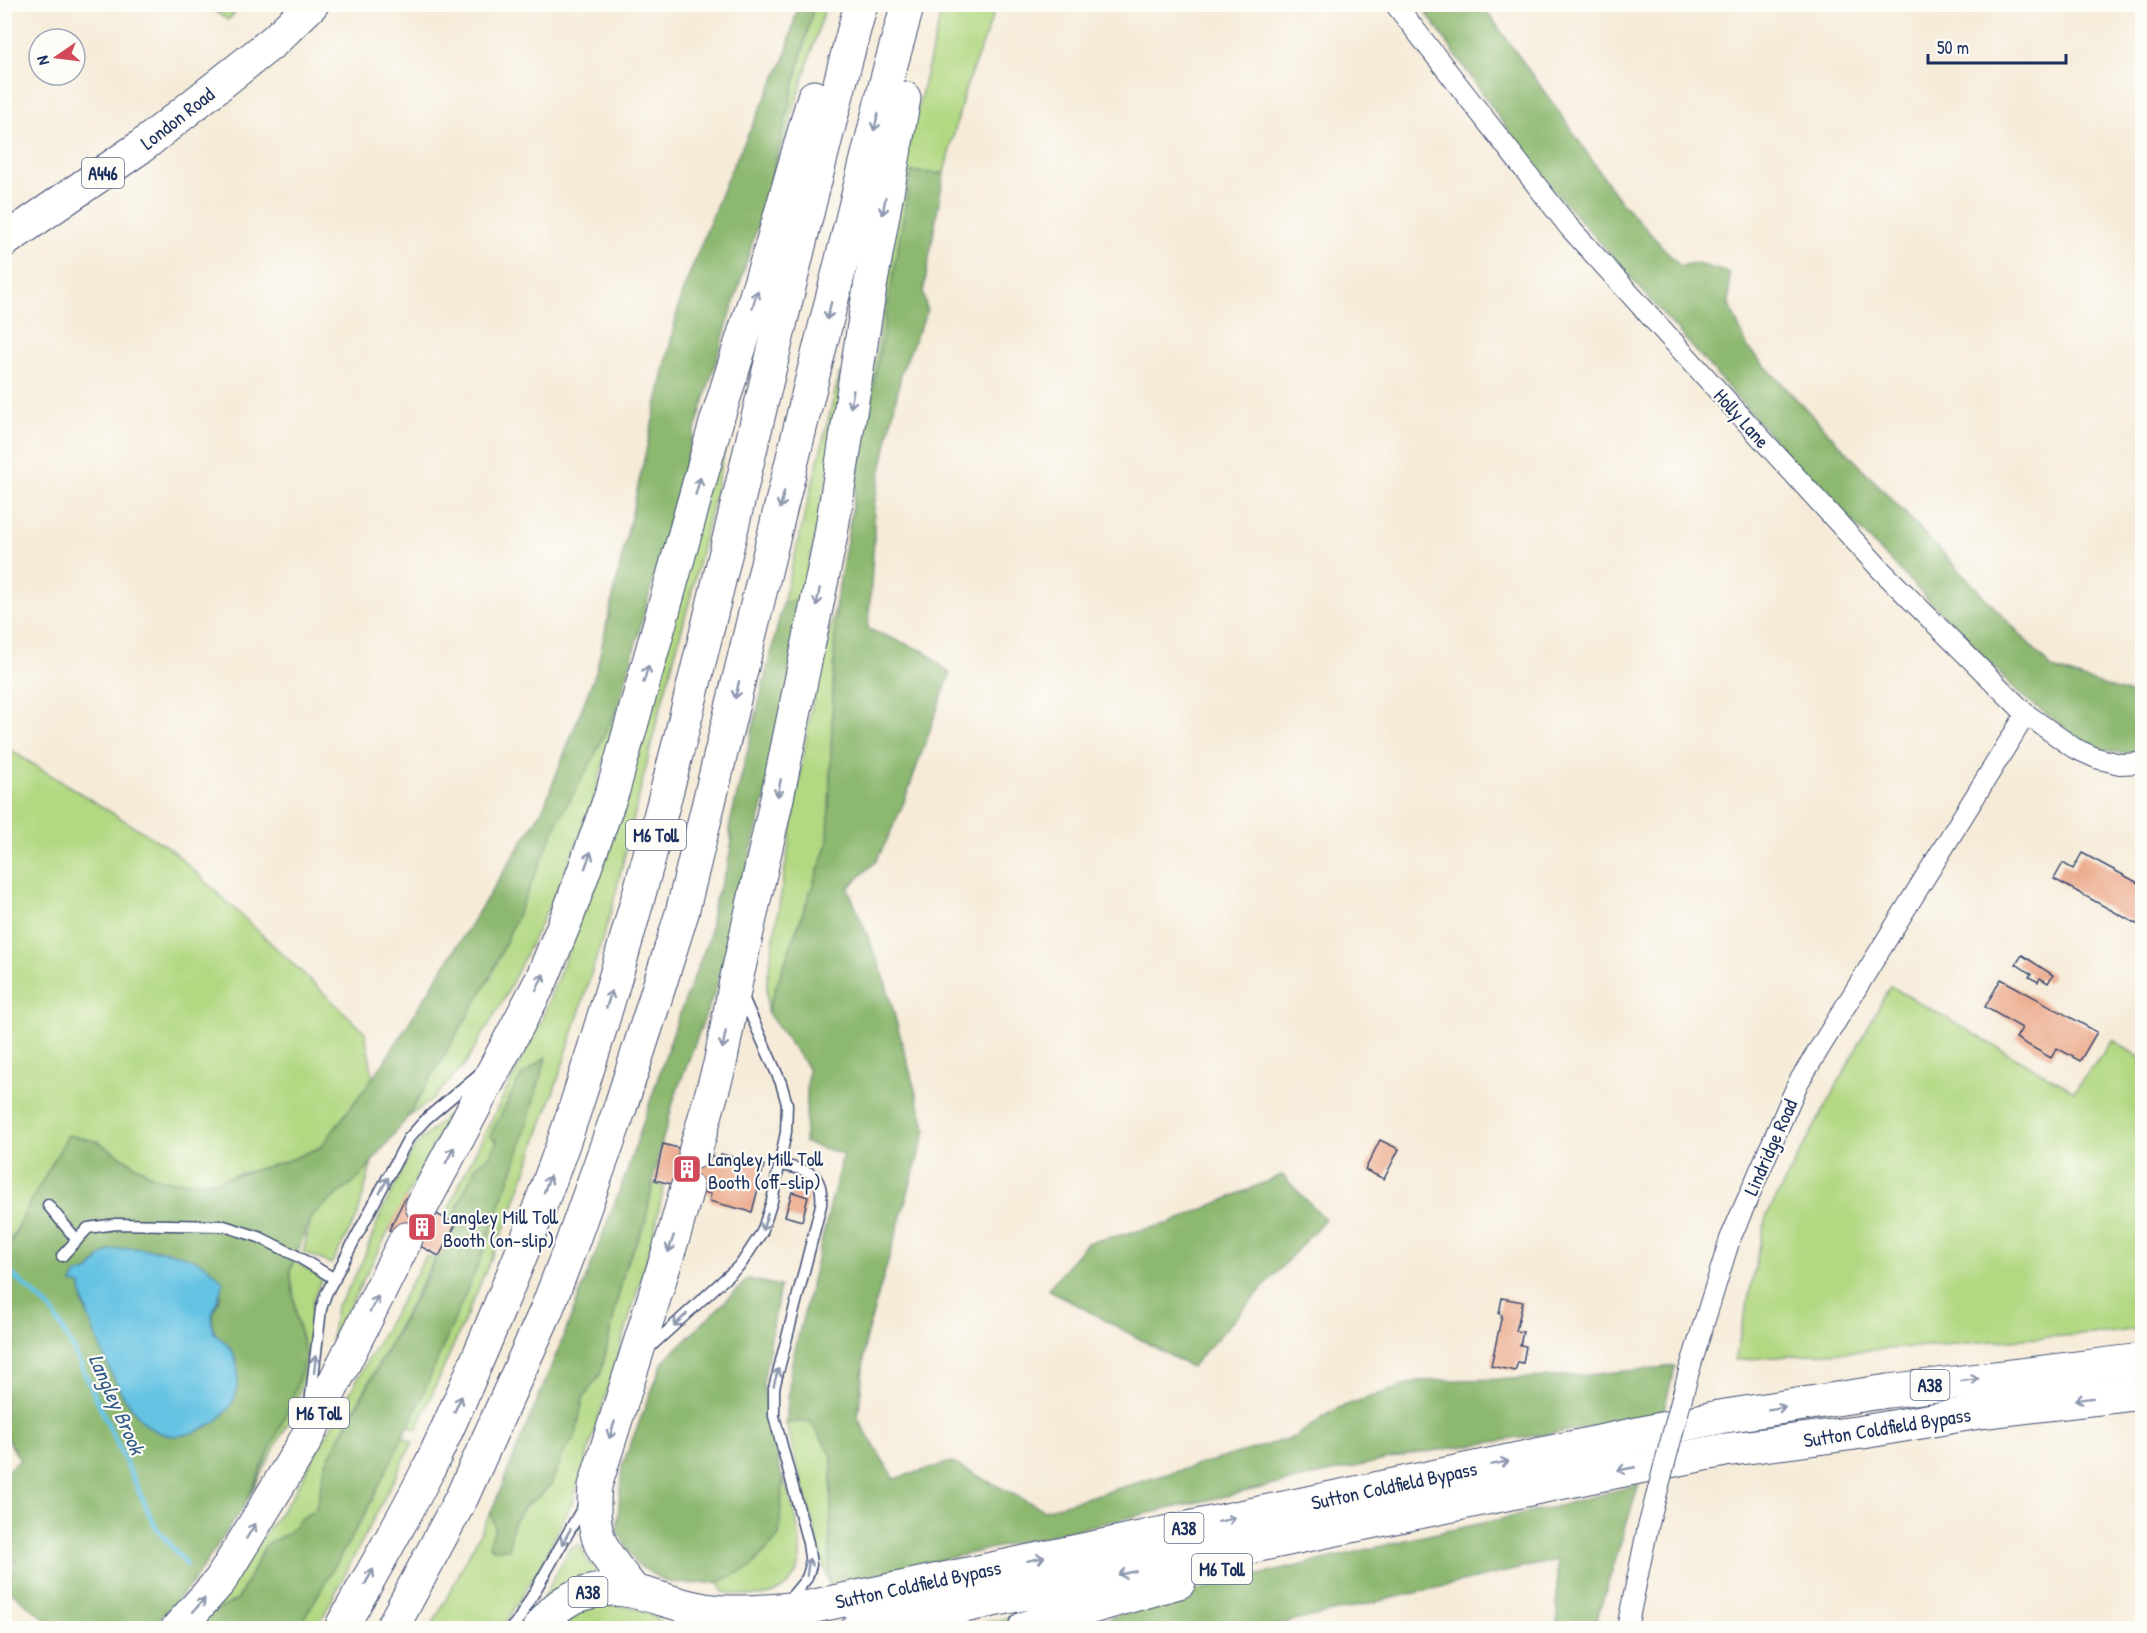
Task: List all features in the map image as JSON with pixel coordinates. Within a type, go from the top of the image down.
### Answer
[{"type":"highway","name":"London Road","points":[[4,241],[151,138],[274,41],[312,4]]},
{"type":"highway","name":"M6 Toll","points":[[422,1206],[545,970],[568,915],[613,790],[716,423],[844,4]]},
{"type":"highway","name":"M6 Toll","points":[[341,1629],[427,1471],[471,1376],[512,1276],[581,1090],[636,908],[664,804],[769,369],[861,4]]},
{"type":"highway","name":"M6 Toll","points":[[392,1629],[462,1497],[546,1311],[620,1108],[651,1012],[681,913],[812,379],[908,4]]},
{"type":"highway","points":[[695,1152],[720,1064],[830,540],[897,129],[924,4]]},
{"type":"highway","points":[[687,1188],[595,1486],[593,1509],[596,1530],[604,1554],[641,1593],[665,1605],[677,1615],[687,1629]]},
{"type":"highway","name":"M6 Toll","points":[[178,1629],[220,1581],[304,1443],[406,1239]]},
{"type":"highway","name":"Sutton Coldfield Bypass","points":[[540,1629],[557,1607],[590,1591],[610,1588],[641,1593],[706,1610],[773,1611],[810,1607],[1719,1417],[1888,1391],[2142,1360]]},
{"type":"highway","name":"Sutton Coldfield Bypass","points":[[858,1629],[1725,1450],[1863,1432],[1979,1413],[2142,1393]]},
{"type":"highway","name":"M6 Toll","points":[[1025,1629],[1047,1620],[1420,1512]]},
{"type":"street","name":"Holly Lane","points":[[1395,4],[1569,226],[1882,571],[2026,714],[2074,748],[2096,758],[2120,764],[2142,763]]},
{"type":"street","name":"Lindridge Road","points":[[1627,1629],[1647,1531],[1689,1371],[1730,1239],[1798,1083],[2026,714]]},
{"type":"lane","points":[[633,1363],[741,1264],[762,1232],[780,1165],[786,1132],[787,1104],[781,1083],[736,981]]},
{"type":"lane","points":[[304,1443],[321,1309],[326,1294],[408,1139],[426,1119],[503,1054]]},
{"type":"lane","points":[[773,1611],[793,1595],[807,1578],[811,1566],[808,1543],[774,1416],[774,1388],[821,1205],[822,1188],[815,1177],[806,1171],[780,1165]]},
{"type":"lane","points":[[48,1205],[77,1240]]},
{"type":"lane","points":[[62,1256],[87,1228],[116,1224],[224,1226],[259,1237],[335,1279]]},
{"type":"lane","points":[[511,1629],[519,1619],[595,1486]]},
{"type":"green space","points":[[205,5],[242,5],[228,20]]},
{"type":"green space","points":[[798,5],[814,5],[766,198],[691,443],[620,701],[593,759],[560,817],[490,978],[407,1118],[360,1177],[312,1215],[290,1270],[297,1321],[306,1354],[292,1400],[246,1503],[192,1583],[151,1628],[37,1628],[48,1622],[7,1588],[16,1560],[5,1568],[5,1519],[10,1518],[5,1512],[5,1472],[20,1460],[5,1435],[5,1257],[27,1208],[68,1135],[97,1141],[149,1174],[164,1180],[196,1183],[219,1180],[290,1160],[321,1147],[383,1064],[543,809],[596,672],[681,296],[728,176],[785,58]],"holes":[[[130,1248],[164,1250],[221,1295],[213,1315],[212,1327],[219,1338],[226,1343],[121,1391],[83,1304],[81,1285],[99,1258],[111,1251]]]},
{"type":"green space","points":[[814,5],[826,5],[766,198]]},
{"type":"green space","points":[[943,5],[997,5],[965,90],[944,173],[911,172],[847,542],[907,153]]},
{"type":"green space","points":[[1421,5],[1482,5],[1616,196],[1680,266],[1694,263],[1729,273],[1729,304],[1748,348],[2053,669],[2130,694],[2142,692],[2142,750],[2122,754],[2089,745],[2022,696],[1793,461],[1535,169]]},
{"type":"green space","points":[[911,172],[944,173],[923,293],[927,311],[902,370],[874,505],[868,629],[926,652],[950,674],[904,802],[887,840],[876,861],[848,888],[884,977],[926,1130],[866,1337],[858,1419],[894,1479],[951,1462],[1044,1510],[1294,1437],[1338,1408],[1418,1381],[1587,1375],[1675,1366],[1662,1417],[1412,1454],[829,1585],[832,1455],[810,1421],[786,1423],[791,1366],[843,1154],[805,1143],[808,1068],[767,1012],[828,843],[836,603]]},
{"type":"green space","points":[[746,359],[690,599],[658,717],[612,908],[559,1076],[512,1211],[417,1429],[408,1426],[482,1255],[518,1155],[546,1058],[490,1136],[497,1141],[491,1155],[475,1168],[452,1219],[446,1216],[461,1181],[541,1021],[575,934]]},
{"type":"green space","points":[[840,372],[842,408],[802,598],[783,603]]},
{"type":"green space","points":[[802,598],[776,755],[716,988],[675,1096],[658,1156],[645,1223],[625,1267],[601,1373],[583,1398],[576,1435],[564,1452],[551,1484],[540,1496],[527,1504],[513,1523],[509,1549],[493,1549],[489,1545],[495,1528],[491,1512],[565,1333],[627,1171],[677,1021],[709,938],[713,906],[727,868],[732,842],[729,828],[783,603]]},
{"type":"green space","points":[[836,603],[828,843],[767,1012],[767,981],[810,714]]},
{"type":"green space","points":[[620,701],[594,798],[564,875],[504,999],[465,1064],[434,1098],[407,1118],[490,978],[560,817],[593,759]]},
{"type":"green space","points":[[5,747],[171,849],[365,1032],[373,1078],[321,1147],[290,1160],[219,1180],[196,1183],[164,1180],[149,1174],[97,1141],[68,1136],[5,1250]]},
{"type":"green space","points":[[1890,986],[2074,1091],[2113,1040],[2142,1059],[2142,1328],[2118,1332],[1735,1360],[1766,1217]]},
{"type":"green space","points":[[546,1057],[518,1155],[482,1255],[417,1408],[367,1510],[299,1628],[196,1628],[208,1615],[238,1599],[265,1546],[288,1533],[302,1518],[316,1509],[326,1463],[429,1273],[475,1168],[491,1154],[497,1141],[490,1136],[521,1076]]},
{"type":"green space","points":[[450,1113],[331,1342],[336,1306],[343,1298],[361,1265],[382,1211],[414,1147]]},
{"type":"green space","points":[[372,1162],[357,1217],[331,1264],[303,1252],[312,1215],[360,1177]]},
{"type":"green space","points":[[1282,1175],[1325,1219],[1191,1367],[1048,1289],[1087,1243],[1171,1223]]},
{"type":"green space","points":[[653,1183],[664,1186],[653,1237],[573,1501],[538,1570],[508,1619],[498,1628],[431,1628],[491,1512],[495,1528],[513,1523],[527,1504],[540,1496],[551,1484],[564,1452],[576,1435],[583,1398],[601,1373],[625,1267],[645,1223]]},
{"type":"green space","points":[[426,1256],[435,1258],[326,1463],[316,1509],[302,1518],[288,1533],[265,1546],[238,1599],[208,1615],[229,1582],[291,1498]]},
{"type":"green space","points":[[294,1261],[322,1278],[313,1300],[308,1359],[294,1411],[246,1503],[292,1400],[306,1354],[297,1321],[290,1270]]},
{"type":"green space","points":[[748,1279],[780,1286],[763,1383],[769,1424],[783,1480],[779,1536],[751,1567],[719,1582],[690,1584],[666,1582],[636,1564],[617,1530],[622,1466],[663,1362]]},
{"type":"green space","points":[[810,1421],[832,1455],[829,1585],[786,1423]]},
{"type":"green space","points":[[403,1436],[413,1442],[325,1613],[316,1628],[299,1628],[367,1510]]},
{"type":"green space","points":[[783,1477],[793,1507],[800,1541],[800,1557],[796,1572],[788,1584],[768,1595],[748,1596],[723,1592],[719,1582],[751,1567]]},
{"type":"green space","points":[[1639,1484],[1594,1628],[1557,1628],[1557,1560],[1263,1628],[1083,1628],[1168,1597],[1555,1507]]},
{"type":"green space","points":[[578,1545],[583,1548],[585,1557],[601,1577],[578,1578],[541,1602],[570,1548]]},
{"type":"green space","points":[[604,1604],[639,1609],[653,1615],[668,1628],[562,1628],[581,1612]]},
{"type":"green space","points":[[1054,1609],[995,1628],[957,1628]]},
{"type":"water","points":[[130,1248],[168,1252],[193,1259],[214,1272],[223,1282],[212,1316],[212,1326],[215,1334],[234,1354],[238,1374],[236,1394],[227,1411],[213,1423],[184,1435],[160,1433],[149,1427],[136,1413],[121,1392],[104,1355],[85,1307],[81,1285],[72,1283],[77,1274],[90,1270],[100,1257],[111,1250]]},
{"type":"building","points":[[2082,853],[2142,885],[2142,927],[2054,879],[2063,863],[2073,869]]},
{"type":"building","points":[[2022,955],[2053,975],[2048,983],[2040,978],[2038,982],[2029,977],[2031,974],[2016,964]]},
{"type":"building","points":[[2001,979],[2097,1032],[2080,1061],[2057,1048],[2051,1058],[2016,1038],[2022,1028],[1985,1007]]},
{"type":"building","points":[[1380,1140],[1399,1149],[1384,1179],[1365,1170]]},
{"type":"building","points":[[663,1144],[720,1159],[721,1154],[764,1165],[752,1212],[709,1201],[711,1194],[655,1180]]},
{"type":"building","points":[[792,1192],[808,1197],[802,1221],[785,1216]]},
{"type":"building","name":"Langley Mill Toll Booth (on-slip)","points":[[405,1198],[456,1224],[439,1256],[389,1230]]},
{"type":"building","points":[[1502,1298],[1523,1302],[1516,1331],[1523,1332],[1520,1345],[1526,1346],[1523,1363],[1518,1362],[1515,1371],[1491,1366],[1502,1315],[1499,1314]]},
{"type":"waterway","name":"Langley Brook","points":[[4,1267],[51,1309],[73,1348],[155,1526],[186,1564]]},
{"type":"place","name":"Langley Mill Toll Booth (off-slip)","points":[[687,1169]]},
{"type":"place","name":"Langley Mill Toll Booth (on-slip)","points":[[422,1227]]}]
